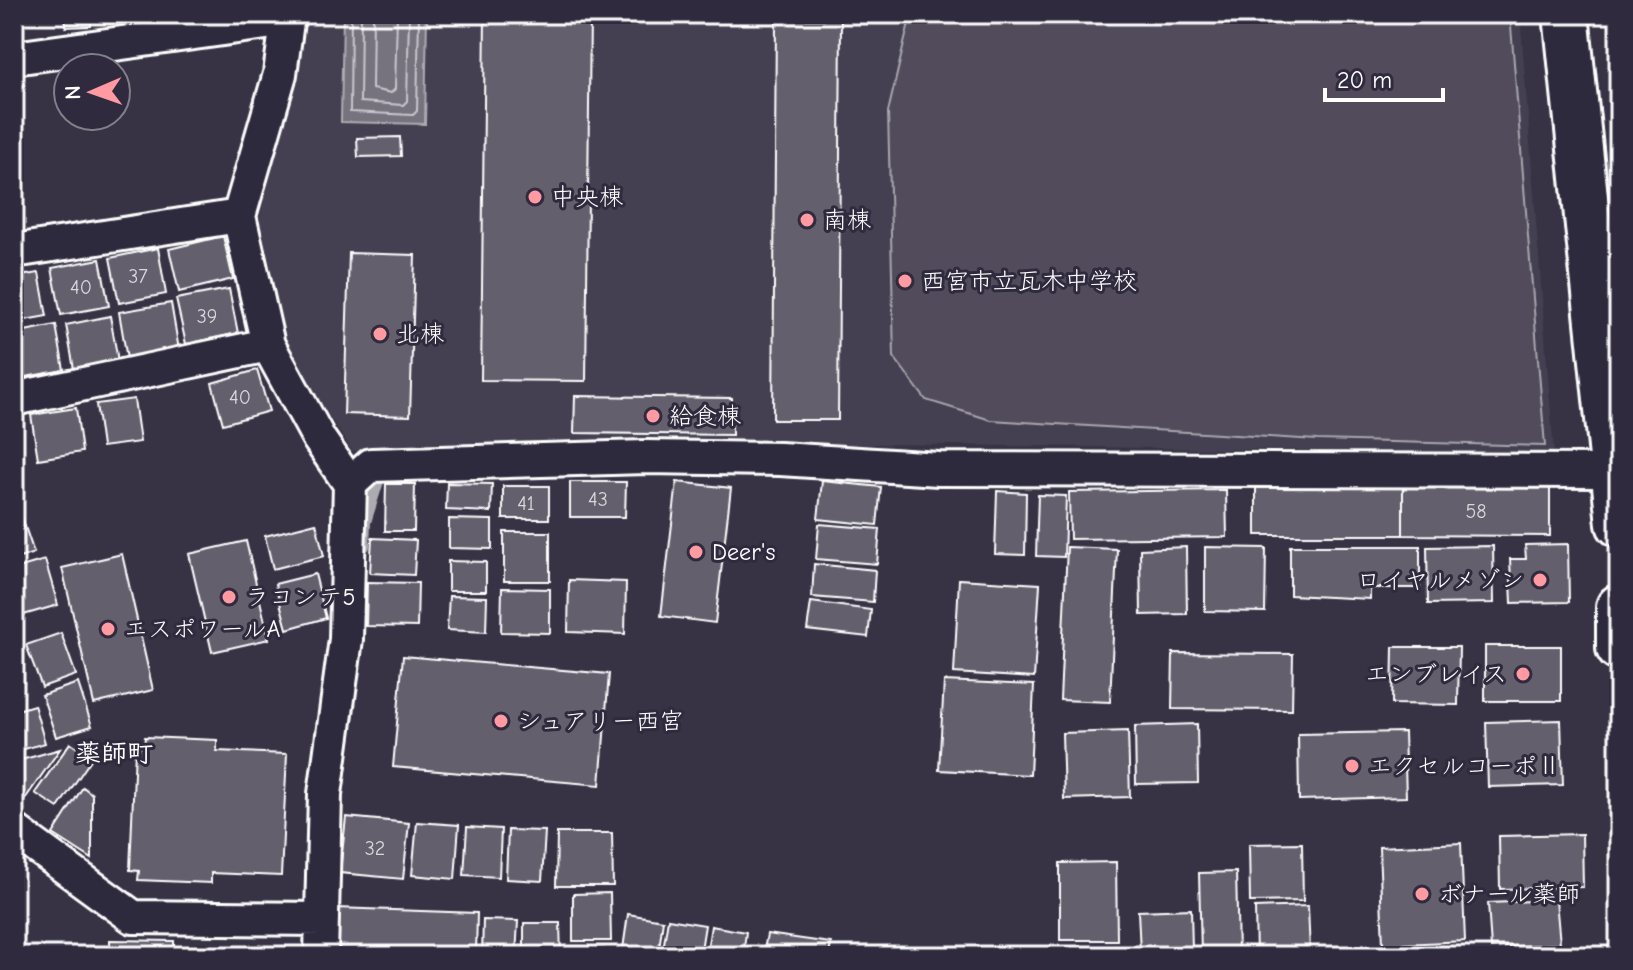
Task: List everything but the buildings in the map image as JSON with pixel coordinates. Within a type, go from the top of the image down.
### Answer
[{"type":"street","points":[[1566,14],[1610,331],[1619,524]]},
{"type":"street","points":[[14,58],[288,17],[280,74],[239,216],[268,345],[319,439],[350,484],[346,639],[325,794],[321,956]]},
{"type":"street","points":[[14,251],[239,216]]},
{"type":"street","points":[[14,399],[268,345]]},
{"type":"street","points":[[350,484],[371,465],[646,457],[780,459],[939,469],[1616,471]]},
{"type":"street","points":[[1619,607],[1619,648]]},
{"type":"street","points":[[14,830],[133,917],[322,919]]},
{"type":"shaded area","name":"西宮市立瓦木中学校","points":[[309,14],[1520,14],[1554,454],[883,444],[460,447],[352,451],[281,341],[259,221]]},
{"type":"shaded area","points":[[911,14],[1510,14],[1545,446],[1317,440],[991,420],[926,400],[894,357],[888,112]]},
{"type":"water","points":[[343,14],[427,14],[425,124],[341,122]]},
{"type":"waterway","points":[[364,546],[365,522],[378,481]]},
{"type":"place","name":"中央棟","points":[[535,197]]},
{"type":"place","name":"南棟","points":[[807,220]]},
{"type":"place","name":"西宮市立瓦木中学校","points":[[905,281]]},
{"type":"place","name":"北棟","points":[[380,334]]},
{"type":"place","name":"給食棟","points":[[653,416]]},
{"type":"place","name":"Deer's","points":[[696,552]]},
{"type":"place","name":"ロイヤルメゾン","points":[[1540,580]]},
{"type":"place","name":"ラコンテ5","points":[[229,597]]},
{"type":"place","name":"エスポワールA","points":[[108,629]]},
{"type":"place","name":"エンブレイス","points":[[1523,674]]},
{"type":"place","name":"シュアリー西宮","points":[[501,721]]},
{"type":"place","name":"エクセルコーポⅡ","points":[[1352,766]]},
{"type":"place","name":"ボナール薬師","points":[[1422,894]]},
{"type":"district","name":"薬師町","points":[[114,753]]}]
